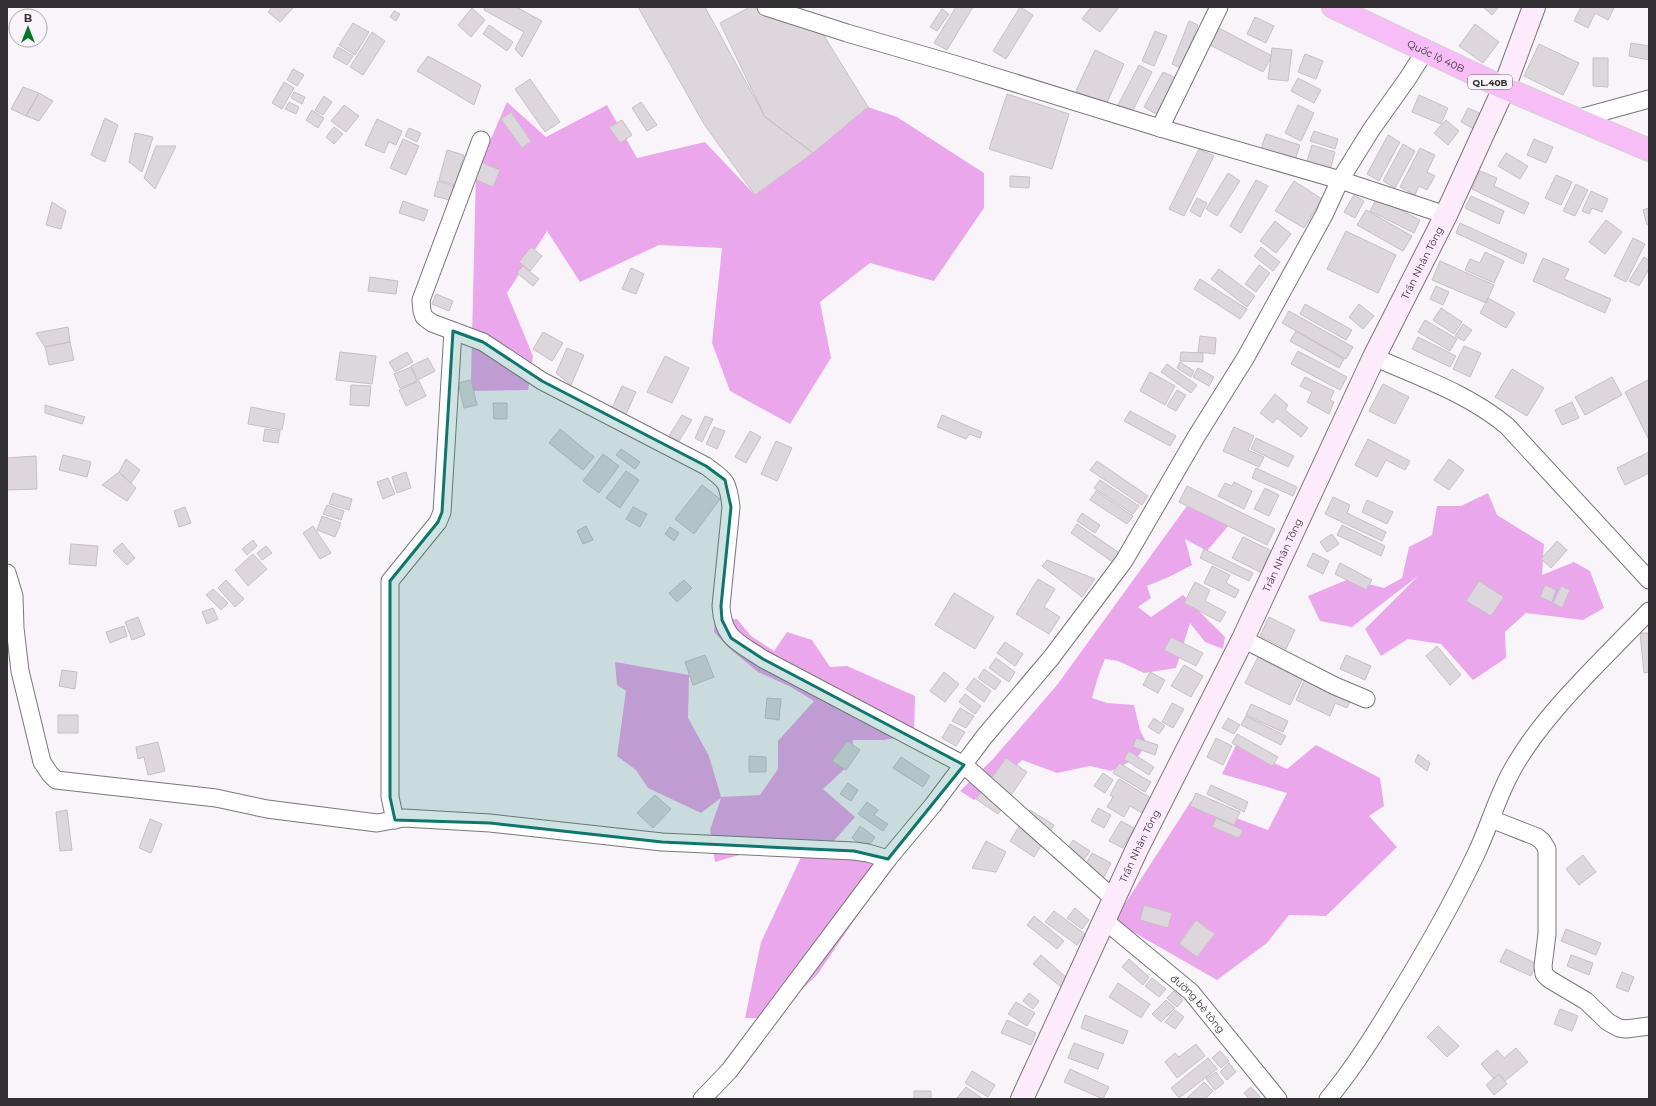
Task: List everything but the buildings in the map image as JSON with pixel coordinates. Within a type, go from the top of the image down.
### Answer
[{"type":"highway","name":"Quốc lộ 40B","points":[[1333,7],[1504,88],[1649,150]]},
{"type":"street","points":[[766,7],[1160,128],[1340,180],[1446,215]]},
{"type":"street","points":[[1160,128],[1218,7]]},
{"type":"street","name":"Trần Nhân Tông","points":[[1022,1099],[1137,848],[1243,639],[1374,357],[1446,215],[1504,88],[1534,7]]},
{"type":"street","points":[[702,1099],[729,1070],[888,859],[964,765],[984,737],[1051,658],[1124,561],[1196,437],[1246,357],[1324,215],[1340,180],[1371,130],[1408,78],[1425,51]]},
{"type":"street","points":[[1576,119],[1649,99]]},
{"type":"street","points":[[481,140],[421,300],[424,317],[432,323],[483,342],[542,381],[706,466],[725,480],[729,492],[731,507],[721,606],[722,620],[732,638],[763,659],[964,765],[1114,899]]},
{"type":"street","points":[[394,820],[390,797],[390,581],[438,522],[442,512],[452,331]]},
{"type":"street","points":[[1374,357],[1468,400],[1493,414],[1507,426],[1649,580]]},
{"type":"street","points":[[7,574],[14,596],[11,622],[20,671],[42,762],[56,780],[216,798],[267,809],[377,823],[413,818],[490,823],[662,842],[854,851],[868,853],[888,859]]},
{"type":"street","points":[[1328,1099],[1353,1067],[1414,970],[1455,896],[1476,853],[1509,776],[1537,734],[1554,712],[1649,611]]},
{"type":"street","points":[[1243,639],[1336,686],[1366,699]]},
{"type":"street","points":[[1491,819],[1537,837],[1542,841],[1547,849],[1547,934],[1543,966],[1544,974],[1549,979],[1586,1001],[1608,1022],[1619,1028],[1626,1029],[1649,1026]]},
{"type":"street","name":"đường bê tông","points":[[1104,920],[1191,992],[1278,1099]]},
{"type":"highlighted area","points":[[453,331],[483,342],[542,381],[706,466],[725,480],[731,507],[721,606],[722,620],[731,638],[763,659],[964,765],[888,859],[854,851],[662,842],[490,823],[395,820],[390,797],[390,581],[438,522],[442,512]]},
{"type":"shaded area","points":[[507,102],[546,137],[607,105],[637,158],[705,142],[755,195],[868,107],[897,117],[984,173],[984,208],[934,281],[870,263],[820,302],[831,358],[790,424],[730,391],[712,343],[722,248],[659,245],[580,282],[547,231],[507,293],[533,356],[528,390],[470,391],[476,173]]},
{"type":"shaded area","points":[[1488,493],[1497,515],[1544,544],[1542,575],[1574,562],[1590,571],[1604,608],[1583,620],[1526,613],[1505,632],[1506,658],[1473,680],[1441,644],[1408,639],[1381,656],[1365,629],[1418,576],[1352,627],[1320,621],[1308,596],[1349,579],[1384,588],[1402,578],[1409,547],[1432,535],[1437,506],[1461,506]]},
{"type":"shaded area","points":[[1192,499],[1229,525],[1207,551],[1185,539],[1192,565],[1147,586],[1151,598],[1138,607],[1151,617],[1183,595],[1225,637],[1223,649],[1205,642],[1190,623],[1176,668],[1144,673],[1118,661],[1105,659],[1092,698],[1107,703],[1134,705],[1140,730],[1147,744],[1136,759],[1111,771],[1090,766],[1057,773],[1022,760],[990,792],[974,800],[960,791],[993,759],[1057,685]]},
{"type":"shaded area","points":[[715,619],[737,619],[751,636],[774,651],[787,632],[812,640],[830,667],[847,666],[915,696],[914,735],[883,740],[853,740],[852,762],[823,789],[855,817],[832,843],[743,854],[715,862],[710,830],[721,798],[701,813],[648,788],[636,770],[617,756],[626,691],[617,685],[615,662],[689,675],[688,718],[709,756],[721,797],[760,795],[778,769],[778,741],[814,701],[791,687],[758,672],[730,649],[714,632]]},
{"type":"shaded area","points":[[1236,745],[1287,769],[1316,745],[1380,778],[1384,806],[1369,816],[1397,847],[1326,916],[1289,915],[1267,943],[1217,980],[1114,921],[1191,801],[1268,830],[1287,793],[1222,774]]},
{"type":"shaded area","points":[[803,853],[895,860],[817,975],[772,1018],[745,1018],[761,942]]}]
